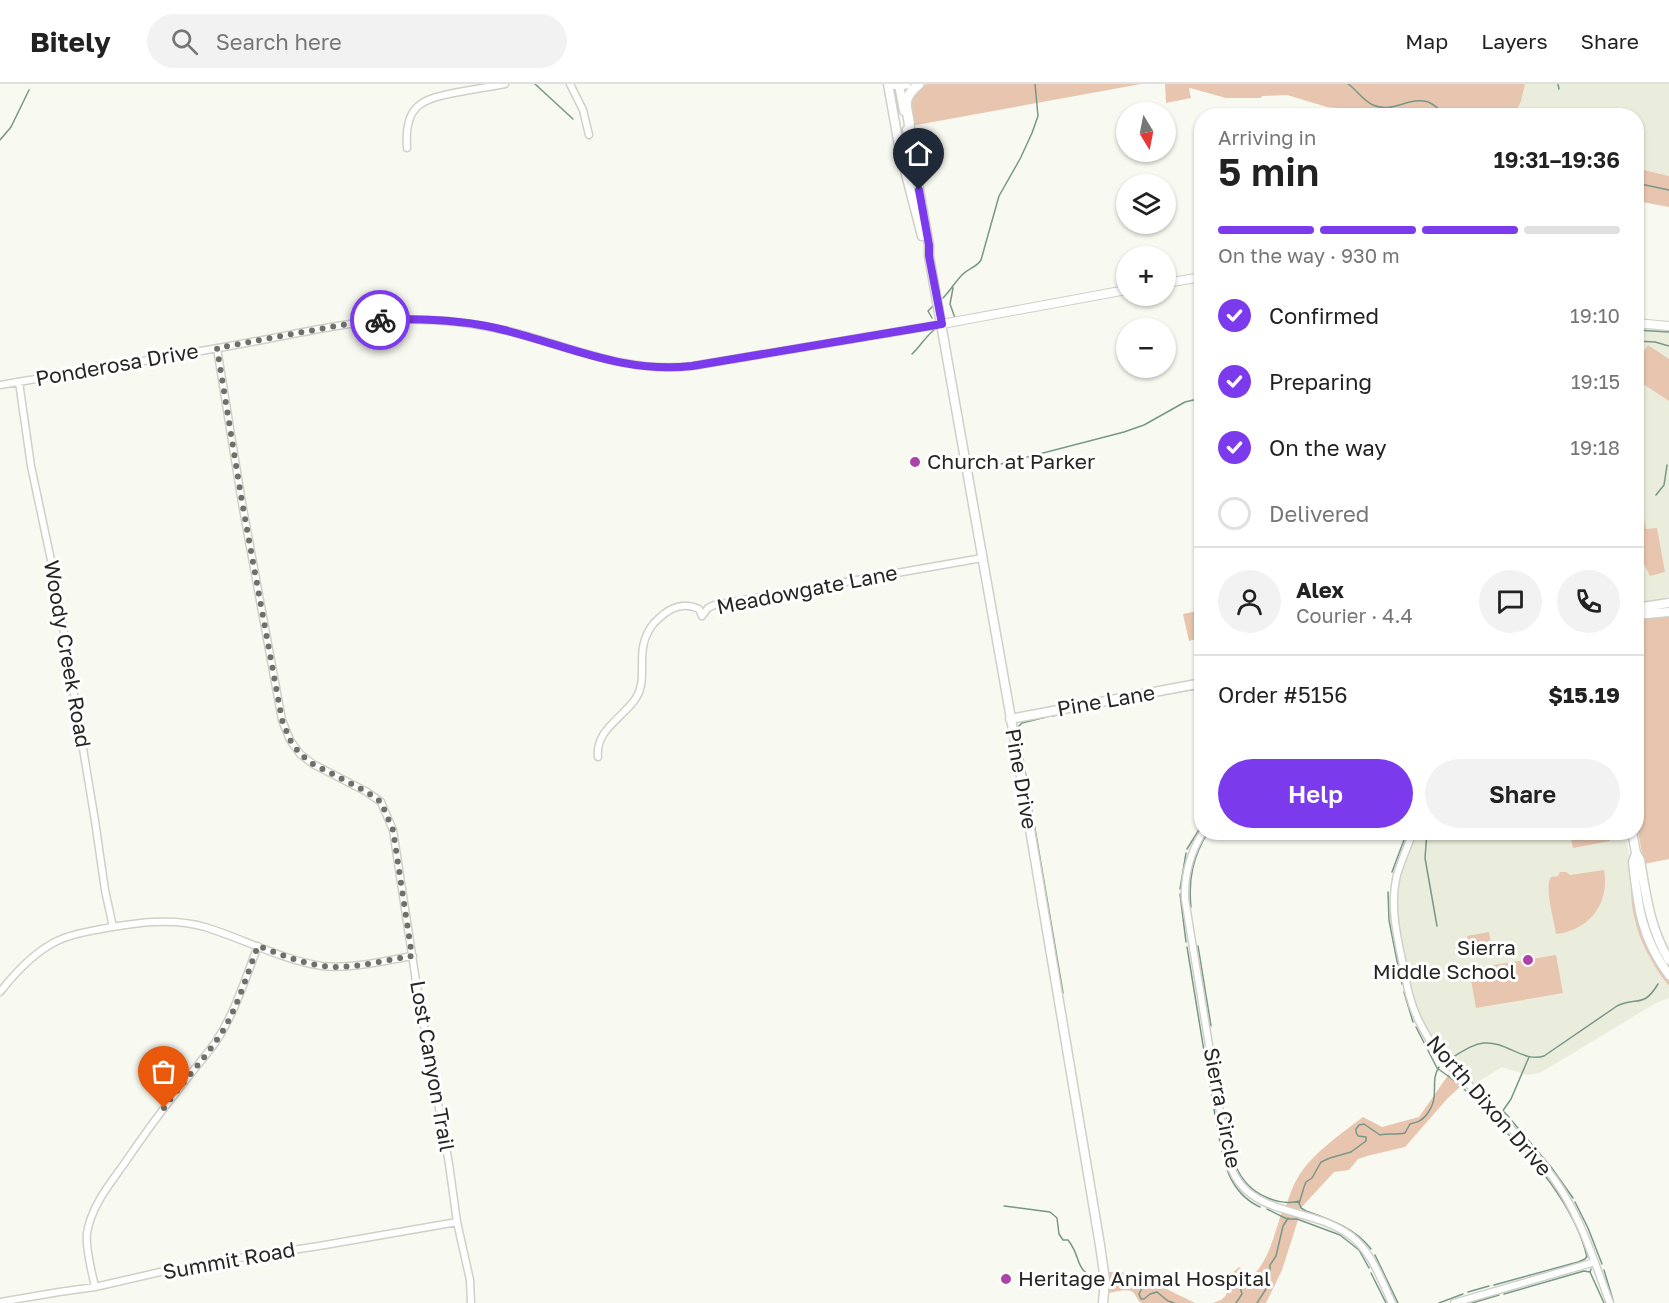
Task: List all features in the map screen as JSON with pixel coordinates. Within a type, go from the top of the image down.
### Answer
[{"type":"main road","name":"Pine Drive","points":[[897,84],[909,134],[929,245],[929,256],[1100,1245],[1105,1284],[1103,1303]]},
{"type":"main road","name":"Pine Drive","points":[[897,84],[900,151],[929,256]]},
{"type":"main road","points":[[909,134],[906,101],[919,84]]},
{"type":"main road","points":[[1644,607],[1669,603]]},
{"type":"main road","points":[[1644,616],[1669,612]]},
{"type":"main road","name":"Pine Lane","points":[[1010,719],[1194,684]]},
{"type":"main road","points":[[1633,840],[1635,853],[1633,862],[1641,920],[1654,952],[1669,975]]},
{"type":"main road","points":[[1635,853],[1640,861],[1652,922],[1658,940],[1669,960]]},
{"type":"street","points":[[407,148],[407,124],[412,113],[420,104],[438,96],[505,84]]},
{"type":"street","points":[[570,84],[583,110],[589,135]]},
{"type":"street","points":[[1176,281],[1194,278]]},
{"type":"street","points":[[942,324],[1116,292]]},
{"type":"street","name":"Ponderosa Drive","points":[[0,385],[358,322],[429,320],[466,323],[501,329],[614,362],[669,368],[942,324]]},
{"type":"street","points":[[1644,324],[1669,326]]},
{"type":"street","name":"Lost Canyon Trail","points":[[217,348],[242,502],[282,720],[290,740],[300,754],[313,764],[367,792],[381,802],[393,830],[412,956],[470,1280],[471,1303]]},
{"type":"street","name":"Woody Creek Road","points":[[19,382],[31,466],[55,579],[105,890],[113,927]]},
{"type":"street","name":"Meadowgate Lane","points":[[598,757],[600,739],[636,698],[641,681],[642,649],[645,636],[667,611],[678,607],[694,607],[699,609],[702,616],[708,608],[714,605],[982,558]]},
{"type":"street","name":"Sierra Circle","points":[[1199,840],[1189,861],[1185,895],[1220,1117],[1234,1176],[1242,1187],[1256,1198],[1334,1226],[1356,1240],[1369,1256],[1392,1303]]},
{"type":"street","name":"North Dixon Drive","points":[[1410,840],[1397,876],[1394,905],[1401,958],[1417,1017],[1426,1035],[1440,1054],[1527,1146],[1552,1176],[1579,1222],[1610,1303]]},
{"type":"street","points":[[0,992],[22,968],[49,945],[73,934],[149,922],[194,924],[305,962],[332,967],[412,956]]},
{"type":"street","points":[[95,1287],[87,1236],[88,1227],[99,1200],[224,1028],[241,992],[258,946]]},
{"type":"street","name":"Summit Road","points":[[0,1302],[95,1287],[219,1261],[458,1222]]},
{"type":"street","points":[[1454,1303],[1595,1262]]},
{"type":"shaded area","points":[[927,84],[1141,84],[911,126],[908,103],[921,86]]},
{"type":"shaded area","points":[[1165,84],[1525,84],[1518,108],[1337,108],[1287,95],[1226,98],[1190,88],[1191,98],[1166,102]]},
{"type":"shaded area","points":[[1398,84],[1669,84],[1669,176],[1644,170],[1644,108],[1487,108]]},
{"type":"shaded area","points":[[1644,170],[1669,176],[1669,207],[1644,202]]},
{"type":"shaded area","points":[[1644,328],[1669,330],[1669,596],[1644,602]]},
{"type":"shaded area","points":[[1648,345],[1669,359],[1669,401],[1644,385],[1644,351]]},
{"type":"shaded area","points":[[1644,520],[1646,529],[1657,528],[1665,572],[1650,576],[1644,564]]},
{"type":"shaded area","points":[[1194,612],[1194,640],[1189,641],[1183,614]]},
{"type":"shaded area","points":[[1669,615],[1669,859],[1644,864],[1640,840],[1644,840],[1644,619]]},
{"type":"shaded area","name":"Sierra Middle School","points":[[1413,840],[1627,840],[1635,923],[1649,957],[1669,986],[1669,998],[1656,1003],[1540,1073],[1527,1075],[1502,1067],[1473,1085],[1448,1059],[1428,1032],[1417,1009],[1397,919],[1397,896],[1403,866]]},
{"type":"shaded area","points":[[1571,840],[1610,841],[1573,848]]},
{"type":"shaded area","points":[[1604,870],[1604,893],[1595,913],[1579,927],[1556,934],[1549,896],[1551,877],[1558,876],[1560,872],[1570,875]]},
{"type":"shaded area","points":[[1631,886],[1633,886],[1658,966],[1669,981],[1669,986],[1653,963],[1641,939],[1633,913]]},
{"type":"shaded area","points":[[1489,932],[1491,943],[1470,948],[1467,936]]},
{"type":"shaded area","points":[[1556,955],[1563,993],[1476,1008],[1469,969]]},
{"type":"shaded area","points":[[1451,1071],[1463,1084],[1405,1147],[1358,1159],[1349,1170],[1334,1172],[1299,1210],[1286,1206],[1303,1170],[1336,1138],[1363,1117],[1382,1127],[1419,1117]]},
{"type":"shaded area","points":[[1282,1211],[1299,1217],[1282,1270],[1266,1303],[1213,1303],[1225,1297],[1230,1276],[1239,1267],[1251,1277],[1257,1271],[1271,1246]]},
{"type":"shaded area","points":[[1108,1272],[1121,1272],[1142,1277],[1195,1303],[1141,1303],[1131,1291],[1109,1293]]},
{"type":"waterway","points":[[535,84],[573,119]]},
{"type":"waterway","points":[[943,298],[962,275],[981,260],[999,196],[1020,159],[1038,116],[1035,84]]},
{"type":"waterway","points":[[1348,84],[1366,101],[1380,107],[1421,101],[1431,103],[1438,108]]},
{"type":"waterway","points":[[1558,84],[1559,89]]},
{"type":"waterway","points":[[0,140],[11,127],[29,90]]},
{"type":"waterway","points":[[1644,185],[1669,190]]},
{"type":"waterway","points":[[953,288],[950,304],[955,318]]},
{"type":"waterway","points":[[932,318],[928,311],[934,305]]},
{"type":"waterway","points":[[912,354],[934,330]]},
{"type":"waterway","points":[[1644,330],[1669,332]]},
{"type":"waterway","points":[[1644,341],[1669,346]]},
{"type":"waterway","points":[[974,462],[1001,464],[1124,432],[1144,425],[1185,402],[1194,400]]},
{"type":"waterway","points":[[1656,495],[1664,485],[1667,465]]},
{"type":"waterway","points":[[1154,696],[1194,689]]},
{"type":"waterway","points":[[1053,716],[1060,714]]},
{"type":"waterway","points":[[1046,717],[1022,723],[1018,729],[1063,993]]},
{"type":"waterway","points":[[1187,849],[1194,838]]},
{"type":"waterway","points":[[1191,907],[1190,887],[1193,868],[1204,840]]},
{"type":"waterway","points":[[1392,872],[1404,840]]},
{"type":"waterway","points":[[1426,840],[1425,858],[1437,926]]},
{"type":"waterway","points":[[1180,889],[1186,853]]},
{"type":"waterway","points":[[1388,892],[1389,920],[1398,966]]},
{"type":"waterway","points":[[1180,894],[1186,942]]},
{"type":"waterway","points":[[1198,946],[1211,1026]]},
{"type":"waterway","points":[[1187,947],[1204,1051]]},
{"type":"waterway","points":[[1400,974],[1402,984]]},
{"type":"waterway","points":[[1453,1057],[1472,1046],[1484,1043],[1500,1045],[1529,1057],[1544,1056],[1617,1006],[1648,997],[1658,984]]},
{"type":"waterway","points":[[1404,992],[1413,1022]]},
{"type":"waterway","points":[[1416,1027],[1437,1068],[1459,1084],[1491,1116]]},
{"type":"waterway","points":[[1215,1055],[1224,1106]]},
{"type":"waterway","points":[[1205,1057],[1215,1115]]},
{"type":"waterway","points":[[1502,1112],[1511,1099],[1529,1057]]},
{"type":"waterway","points":[[1299,1204],[1306,1182],[1312,1178],[1321,1162],[1351,1152],[1366,1141],[1366,1137],[1358,1136],[1356,1132],[1359,1125],[1364,1124],[1380,1135],[1402,1134],[1410,1124],[1423,1118],[1433,1101],[1435,1078],[1439,1067]]},
{"type":"waterway","points":[[1503,1111],[1509,1117]]},
{"type":"waterway","points":[[1226,1113],[1231,1151],[1246,1183],[1276,1201],[1288,1203],[1300,1201]]},
{"type":"waterway","points":[[1216,1120],[1223,1158],[1232,1181],[1248,1200],[1260,1207]]},
{"type":"waterway","points":[[1512,1121],[1551,1167],[1573,1198]]},
{"type":"waterway","points":[[1496,1123],[1524,1151],[1551,1184],[1573,1220],[1587,1257]]},
{"type":"waterway","points":[[1575,1202],[1602,1264]]},
{"type":"waterway","points":[[1300,1205],[1306,1211],[1350,1230],[1371,1249]]},
{"type":"waterway","points":[[1004,1206],[1050,1212],[1057,1218],[1059,1234],[1073,1247],[1081,1267],[1099,1281]]},
{"type":"waterway","points":[[1267,1209],[1287,1219],[1297,1219],[1340,1235],[1359,1250],[1369,1268]]},
{"type":"waterway","points":[[1236,1303],[1242,1294],[1238,1281],[1239,1276],[1244,1278],[1250,1286],[1270,1277],[1270,1265],[1276,1256],[1283,1226],[1288,1218]]},
{"type":"waterway","points":[[1375,1255],[1398,1303]]},
{"type":"waterway","points":[[1494,1285],[1578,1262],[1587,1256]]},
{"type":"waterway","points":[[1591,1269],[1590,1272],[1604,1303]]},
{"type":"waterway","points":[[1604,1270],[1613,1300]]},
{"type":"waterway","points":[[1504,1294],[1584,1271],[1590,1272]]},
{"type":"waterway","points":[[1371,1273],[1386,1303]]},
{"type":"waterway","points":[[1257,1303],[1266,1289],[1265,1280]]},
{"type":"waterway","points":[[1112,1281],[1142,1284],[1139,1294],[1141,1299],[1157,1292],[1174,1303]]},
{"type":"waterway","points":[[1468,1292],[1489,1286]]},
{"type":"waterway","points":[[1439,1303],[1463,1294]]},
{"type":"waterway","points":[[1472,1303],[1499,1295]]},
{"type":"way so far","points":[[164,1108],[207,1054],[224,1028],[241,992],[258,946],[311,964],[332,967],[412,956],[393,830],[381,802],[356,785],[313,764],[294,747],[285,731],[242,502],[217,348],[380,320]]},
{"type":"place","name":"Church at Parker","points":[[915,462]]},
{"type":"place","name":"Sierra Middle School","points":[[1528,960]]},
{"type":"place","name":"Heritage Animal Hospital","points":[[1006,1279]]},
{"type":"route","points":[[380,320],[429,320],[489,327],[614,362],[641,367],[669,368],[942,324],[919,190]]}]
